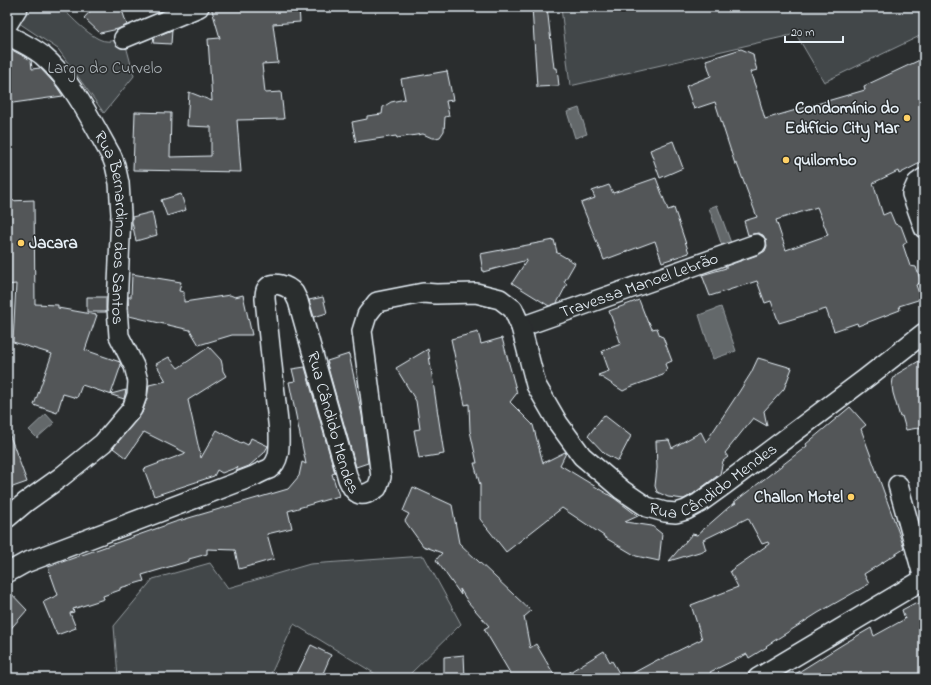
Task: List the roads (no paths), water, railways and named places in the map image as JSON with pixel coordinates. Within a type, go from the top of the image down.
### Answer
[{"type":"street","points":[[124,38],[199,7]]},
{"type":"street","name":"Rua Bernardino dos Santos","points":[[7,35],[29,46],[42,55],[69,83],[112,157],[119,183],[121,214],[117,308],[119,336],[134,366],[138,381],[137,395],[132,409],[103,443],[7,518]]},
{"type":"street","points":[[924,178],[917,183],[912,194],[924,228]]},
{"type":"street","name":"Travessa Manoel Lebrão","points":[[521,327],[756,244]]},
{"type":"street","name":"Rua Cândido Mendes","points":[[7,573],[25,563],[254,476],[270,468],[277,460],[279,432],[265,299],[266,290],[270,286],[276,284],[285,286],[293,293],[298,302],[348,479],[352,490],[359,494],[365,495],[377,488],[381,477],[362,331],[367,315],[377,302],[423,293],[476,293],[500,299],[513,309],[521,327],[536,385],[558,423],[582,456],[622,490],[647,507],[676,514],[699,503],[724,486],[924,333]]},
{"type":"street","points":[[758,678],[924,579],[898,485]]},
{"type":"place","name":"Condomínio do Edifício City Mar","points":[[907,118]]},
{"type":"place","name":"quilombo","points":[[786,160]]},
{"type":"place","name":"Jacara","points":[[21,243]]},
{"type":"place","name":"Challon Motel","points":[[851,497]]},
{"type":"park label","name":"Largo do Curvelo","points":[[105,68]]}]
